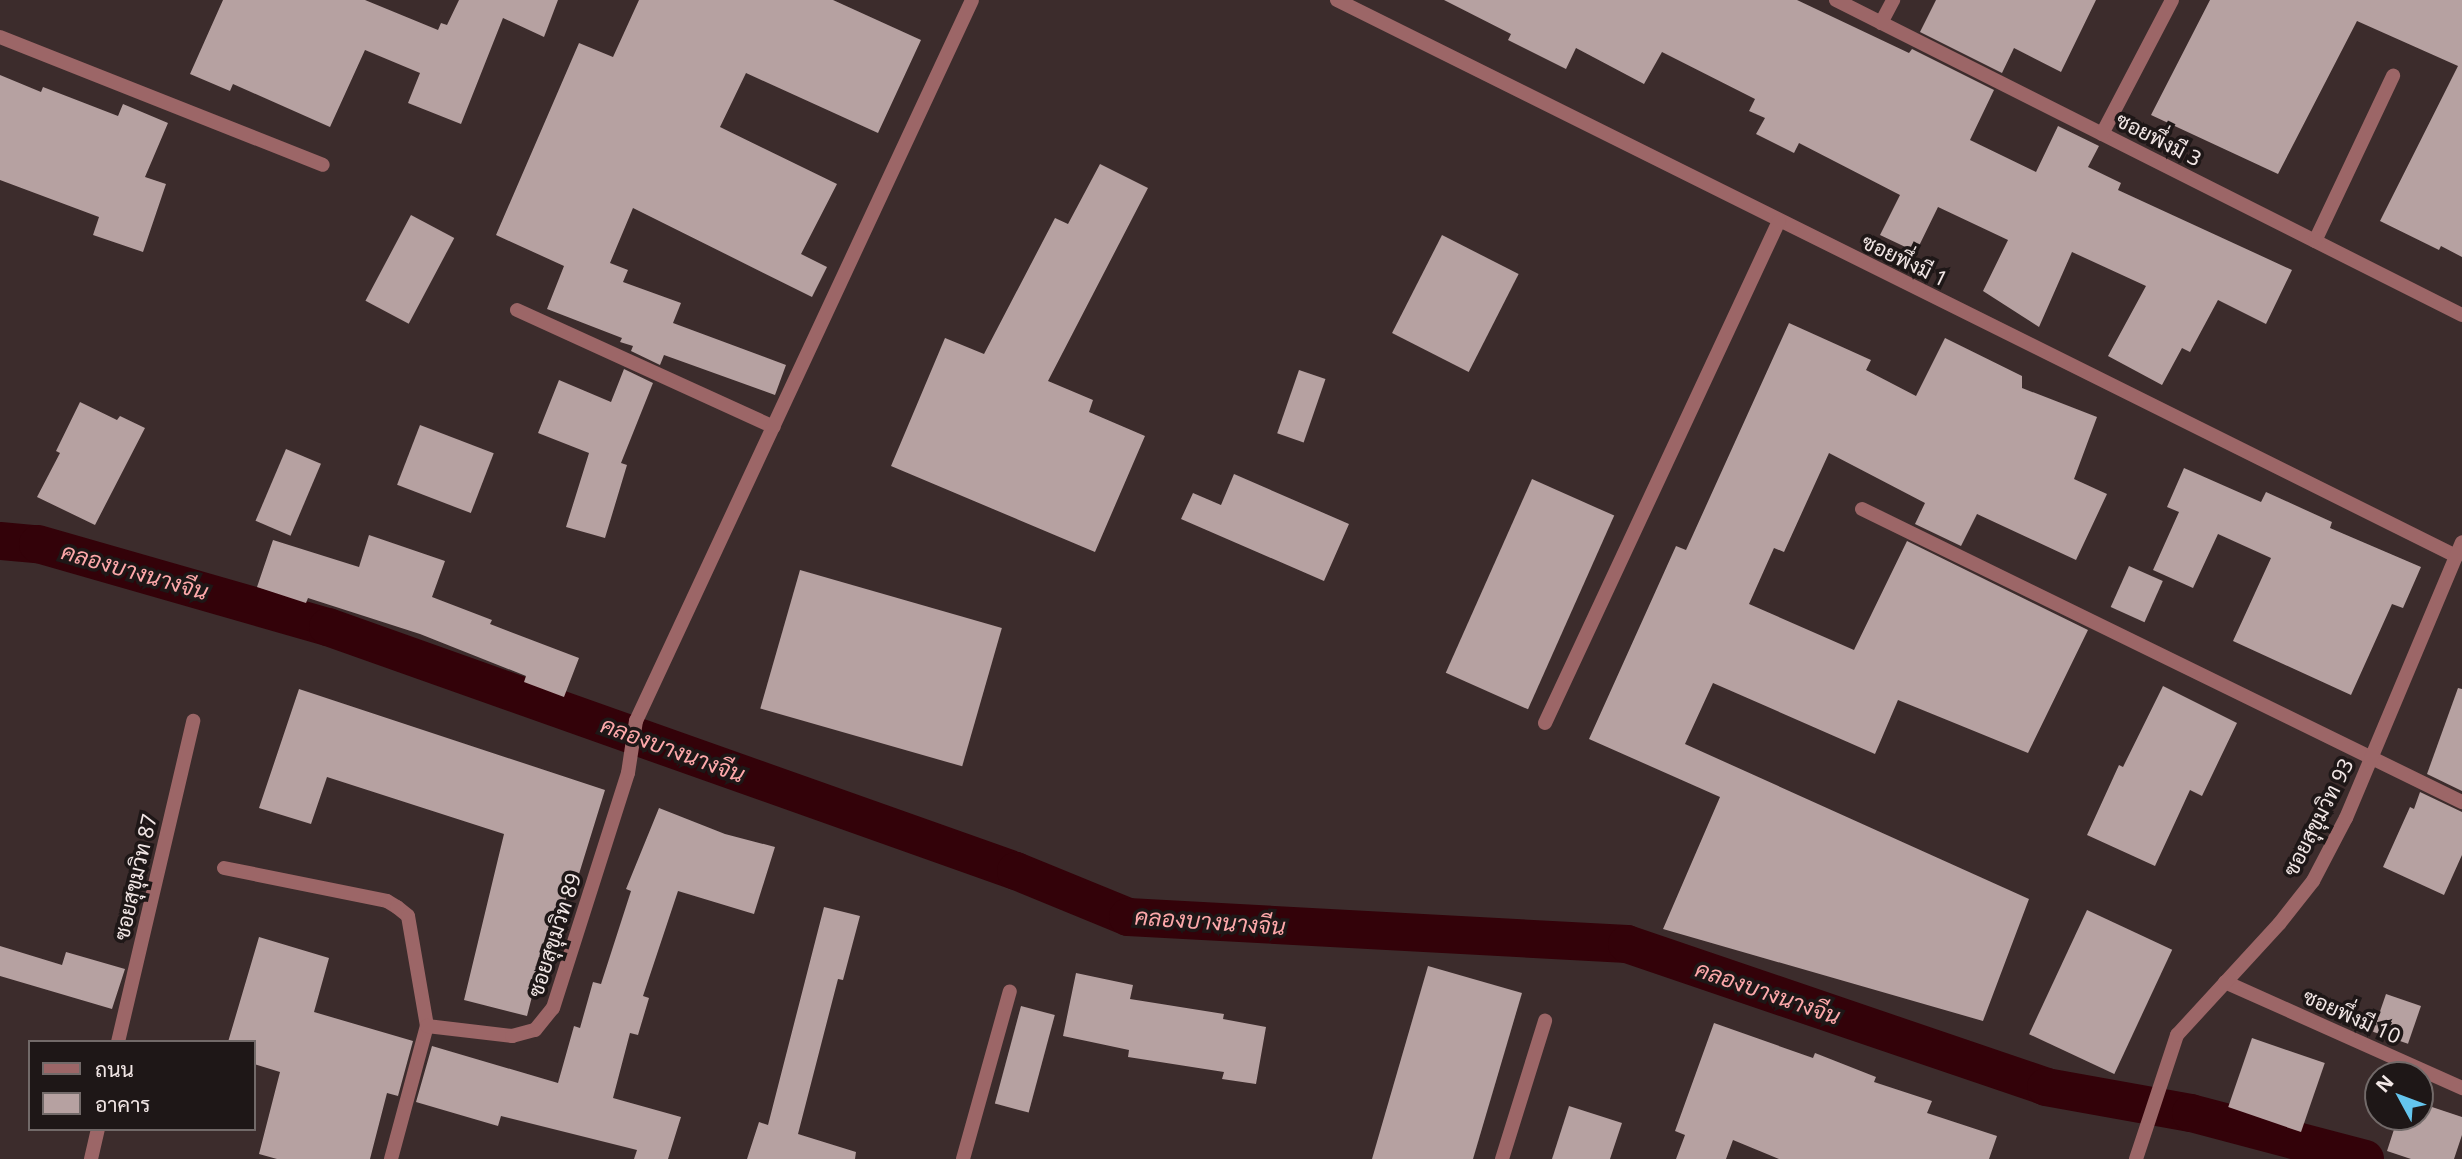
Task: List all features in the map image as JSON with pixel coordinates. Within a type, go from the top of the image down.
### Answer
[{"type":"street","name":"ซอยสุขุมวิท 89","points":[[428,1026],[512,1036],[535,1030],[553,1008],[628,773],[636,721],[972,0]]},
{"type":"street","name":"ซอยพึ่งมี 1","points":[[1337,0],[2456,556]]},
{"type":"street","name":"ซอยพึ่งมี 3","points":[[1836,0],[2462,316]]},
{"type":"street","points":[[1881,23],[1893,0]]},
{"type":"street","points":[[2102,134],[2172,0]]},
{"type":"street","points":[[0,37],[323,165]]},
{"type":"street","points":[[2315,241],[2393,76]]},
{"type":"street","points":[[1545,723],[1779,221]]},
{"type":"street","points":[[517,310],[774,427]]},
{"type":"street","points":[[1862,509],[2462,802]]},
{"type":"street","name":"ซอยสุขุมวิท 93","points":[[2136,1159],[2177,1035],[2279,924],[2313,881],[2346,818],[2462,541]]},
{"type":"street","name":"ซอยสุขุมวิท 87","points":[[118,1040],[193,722]]},
{"type":"street","points":[[224,868],[387,901],[408,916],[428,1026],[391,1159]]},
{"type":"street","name":"ซอยพึ่งมี 10","points":[[2225,982],[2462,1088]]},
{"type":"street","points":[[962,1159],[1010,991]]},
{"type":"street","points":[[1502,1159],[1545,1021]]},
{"type":"street","points":[[91,1159],[98,1131]]},
{"type":"building","points":[[223,0],[365,0],[438,30],[441,23],[447,25],[459,0],[558,0],[544,37],[503,18],[461,124],[408,103],[420,73],[365,50],[330,127],[233,84],[230,91],[190,74]]},
{"type":"building","points":[[639,0],[833,0],[921,40],[878,133],[746,73],[720,127],[837,184],[801,254],[827,267],[812,297],[633,208],[610,263],[628,270],[623,282],[681,303],[673,323],[786,365],[775,395],[664,355],[660,365],[631,351],[633,346],[620,342],[622,338],[547,309],[564,266],[496,235],[579,43],[613,57]]},
{"type":"building","points":[[1444,0],[1797,0],[1909,53],[1912,49],[1994,90],[1970,140],[2036,172],[2058,126],[2099,146],[2088,167],[2121,183],[2118,190],[2292,270],[2266,324],[2218,300],[2190,352],[2182,348],[2162,385],[2108,356],[2146,286],[2072,252],[2039,327],[1983,291],[2008,240],[1938,207],[1916,252],[1880,235],[1900,195],[1799,143],[1794,153],[1756,134],[1765,118],[1749,111],[1755,99],[1662,52],[1644,84],[1576,48],[1566,69],[1508,40],[1511,34]]},
{"type":"building","points":[[1936,0],[2096,0],[2061,72],[2014,48],[2002,73],[1920,32]]},
{"type":"building","points":[[2210,0],[2462,0],[2462,257],[2441,246],[2439,250],[2380,221],[2458,66],[2357,21],[2278,174],[2151,115]]},
{"type":"building","points":[[0,75],[41,92],[43,87],[118,116],[123,104],[168,123],[145,177],[166,184],[143,252],[93,235],[99,217],[0,180]]},
{"type":"building","points":[[1100,164],[1148,188],[1048,381],[1093,400],[1089,412],[1145,436],[1095,552],[891,466],[945,338],[984,354],[1055,218],[1068,224]]},
{"type":"building","points":[[411,215],[454,238],[409,324],[365,301]]},
{"type":"building","points":[[1442,235],[1519,274],[1469,372],[1392,333]]},
{"type":"building","points":[[1789,323],[1871,360],[1866,370],[1916,396],[1945,338],[2022,376],[2022,388],[2097,417],[2074,479],[2107,494],[2076,560],[1977,514],[1961,546],[1915,524],[1925,503],[1829,453],[1784,552],[1774,548],[1749,604],[1854,650],[1907,541],[2088,630],[2028,753],[1898,700],[1875,754],[1713,683],[1685,744],[2029,899],[1983,1021],[1663,929],[1720,797],[1589,739],[1676,546],[1686,550]]},
{"type":"building","points":[[624,369],[653,383],[621,463],[627,465],[605,538],[566,527],[589,453],[538,433],[559,380],[611,402]]},
{"type":"building","points":[[1299,370],[1325,379],[1304,442],[1277,433]]},
{"type":"building","points":[[80,402],[117,420],[120,416],[145,428],[95,525],[37,497],[60,453],[56,451]]},
{"type":"building","points":[[420,425],[494,453],[471,513],[397,485]]},
{"type":"building","points":[[286,449],[321,464],[291,536],[256,521]]},
{"type":"building","points":[[2184,468],[2261,502],[2266,492],[2332,522],[2330,528],[2421,567],[2403,608],[2392,604],[2351,695],[2233,641],[2271,558],[2218,534],[2193,588],[2153,570],[2179,512],[2167,507]]},
{"type":"building","points":[[1234,474],[1349,524],[1324,581],[1181,519],[1193,493],[1221,505]]},
{"type":"building","points":[[1532,479],[1614,516],[1528,709],[1446,673]]},
{"type":"building","points":[[369,535],[445,561],[432,597],[492,620],[490,624],[579,658],[564,697],[524,682],[526,676],[420,634],[308,598],[306,603],[257,587],[273,540],[359,567]]},
{"type":"building","points":[[2129,566],[2163,581],[2144,622],[2111,607]]},
{"type":"building","points":[[800,570],[1002,628],[962,766],[760,708]]},
{"type":"building","points":[[2163,686],[2237,723],[2202,796],[2190,790],[2155,866],[2087,835],[2119,765],[2123,767]]},
{"type":"building","points":[[2458,688],[2462,689],[2462,791],[2427,774]]},
{"type":"building","points":[[299,689],[605,790],[579,874],[573,872],[555,940],[547,938],[527,1016],[464,1000],[504,834],[327,777],[311,824],[259,808]]},
{"type":"building","points":[[2420,792],[2462,812],[2462,855],[2444,895],[2383,867],[2410,807],[2414,809]]},
{"type":"building","points":[[659,808],[725,834],[775,847],[754,914],[678,891],[643,996],[649,998],[638,1035],[630,1033],[613,1098],[681,1117],[668,1159],[634,1159],[637,1150],[501,1116],[498,1126],[416,1102],[432,1046],[558,1083],[574,1026],[580,1028],[593,982],[601,984],[631,891],[626,889]]},
{"type":"building","points":[[824,907],[860,916],[843,980],[838,979],[798,1134],[856,1152],[855,1159],[747,1159],[759,1122],[768,1125]]},
{"type":"building","points":[[2087,910],[2172,950],[2114,1074],[2029,1034]]},
{"type":"building","points":[[259,937],[329,958],[314,1012],[413,1041],[398,1096],[387,1093],[370,1159],[277,1159],[259,1154],[280,1072],[256,1065],[256,1040],[229,1040]]},
{"type":"building","points":[[0,946],[62,965],[66,952],[125,969],[112,1009],[0,976]]},
{"type":"building","points":[[1428,966],[1522,993],[1473,1159],[1372,1159]]},
{"type":"building","points":[[1076,973],[1133,985],[1130,999],[1224,1014],[1223,1019],[1266,1027],[1256,1084],[1222,1079],[1224,1072],[1128,1057],[1129,1050],[1063,1036]]},
{"type":"building","points":[[2386,994],[2421,1006],[2408,1044],[2373,1032]]},
{"type":"building","points":[[1021,1006],[1055,1015],[1029,1113],[995,1104]]},
{"type":"building","points":[[1714,1023],[1813,1058],[1815,1053],[1876,1077],[1874,1082],[1932,1101],[1927,1113],[1997,1136],[1989,1159],[1779,1159],[1733,1140],[1726,1159],[1676,1159],[1685,1135],[1675,1131]]},
{"type":"building","points":[[2252,1038],[2325,1063],[2301,1132],[2228,1107]]},
{"type":"building","points":[[1569,1106],[1622,1123],[1610,1159],[1552,1159]]},
{"type":"building","points":[[2434,1108],[2462,1117],[2462,1135],[2454,1159],[2411,1159],[2387,1151],[2393,1131],[2434,1131]]},
{"type":"waterway","name":"คลองบางนางจีน","points":[[0,541],[38,544],[328,627],[1016,871],[1128,917],[1627,944],[2046,1087],[2191,1113],[2365,1159]]}]
